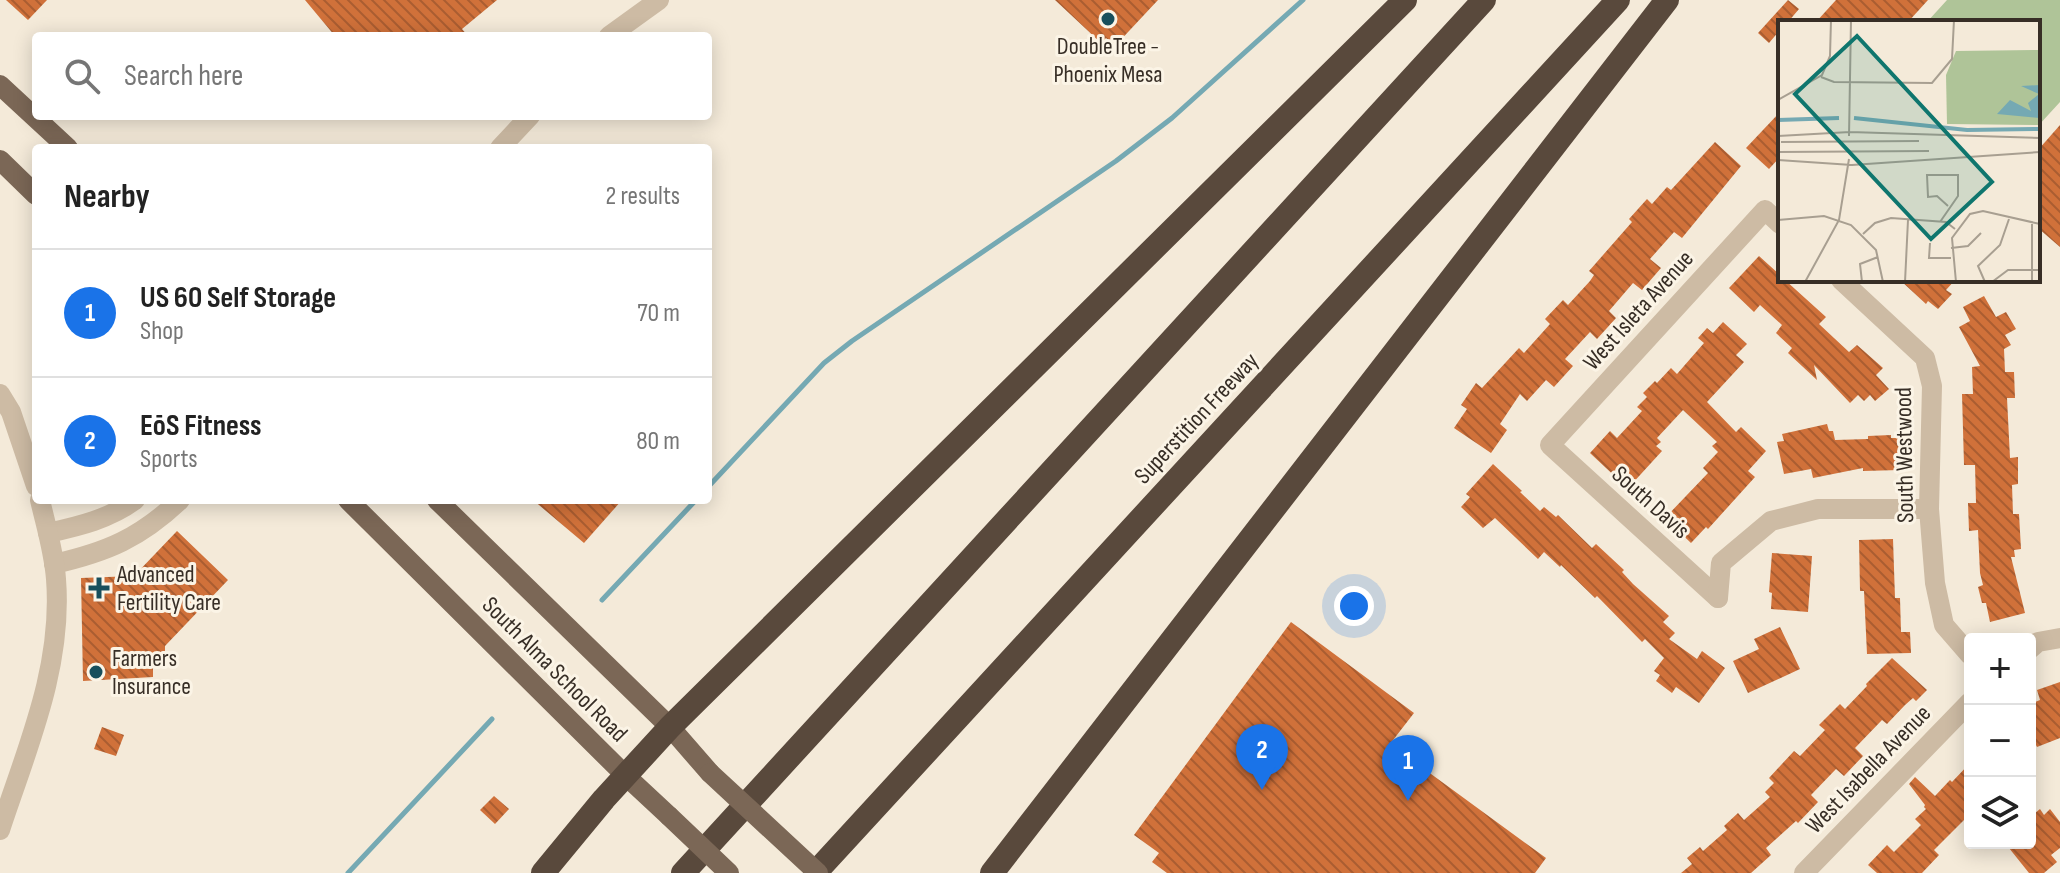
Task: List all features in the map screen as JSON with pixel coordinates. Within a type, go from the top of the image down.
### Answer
[{"type":"highway","points":[[543,873],[604,799],[670,727],[1405,0]]},
{"type":"highway","points":[[683,873],[1484,0]]},
{"type":"highway","name":"Superstition Freeway","points":[[816,873],[1618,0]]},
{"type":"highway","points":[[992,873],[1667,0]]},
{"type":"main road","points":[[0,85],[32,115]]},
{"type":"main road","points":[[38,120],[64,144]]},
{"type":"main road","points":[[0,160],[32,191]]},
{"type":"main road","name":"South Alma School Road","points":[[352,504],[626,776],[729,873]]},
{"type":"main road","name":"South Alma School Road","points":[[441,504],[670,727],[710,773],[816,873]]},
{"type":"street","points":[[615,32],[659,0]]},
{"type":"street","points":[[504,144],[526,120]]},
{"type":"street","name":"West Isleta Avenue","points":[[1550,445],[1772,217]]},
{"type":"street","name":"South Westwood","points":[[1843,282],[1925,358],[1932,386],[1929,509],[1935,583],[1944,625],[1964,648]]},
{"type":"street","points":[[0,394],[11,412],[32,474]]},
{"type":"street","name":"South Davis","points":[[1550,445],[1718,598],[1721,563],[1771,521],[1818,509],[1929,509]]},
{"type":"street","points":[[0,830],[46,694],[53,654],[56,580],[41,504]]},
{"type":"street","points":[[48,533],[85,525],[110,516],[129,504]]},
{"type":"street","points":[[54,564],[122,543],[144,531],[175,504]]},
{"type":"street","points":[[2036,644],[2060,638]]},
{"type":"street","name":"West Isabella Avenue","points":[[1804,873],[1967,705]]},
{"type":"green space","points":[[1947,0],[2060,0],[2060,102],[2040,124],[2040,20],[1929,20]]},
{"type":"building","points":[[6,0],[47,0],[28,20]]},
{"type":"building","points":[[305,0],[497,0],[462,29],[465,32],[332,32]]},
{"type":"building","name":"DoubleTree - Phoenix Mesa","points":[[1055,0],[1158,0],[1115,46],[1106,38],[1101,43]]},
{"type":"building","points":[[1788,0],[1799,9],[1790,20],[1778,20],[1778,32],[1769,43],[1758,33]]},
{"type":"building","points":[[1836,0],[1928,0],[1910,20],[1818,20]]},
{"type":"building","points":[[1778,114],[1778,159],[1769,169],[1746,148]]},
{"type":"building","points":[[2060,125],[2060,247],[2040,230],[2040,148]]},
{"type":"building","points":[[1715,142],[1741,166],[1682,238],[1674,232],[1650,259],[1661,268],[1642,290],[1633,283],[1609,311],[1616,318],[1597,339],[1590,332],[1565,359],[1573,366],[1554,387],[1546,380],[1527,401],[1520,394],[1500,424],[1507,430],[1491,453],[1454,428],[1467,409],[1461,405],[1476,383],[1482,388],[1519,348],[1524,353],[1550,324],[1545,319],[1563,300],[1568,305],[1590,281],[1594,275],[1589,271],[1632,222],[1629,219],[1647,199],[1652,204],[1667,187],[1671,190]]},
{"type":"building","points":[[1759,256],[1778,273],[1778,282],[1787,282],[1826,317],[1819,324],[1849,352],[1857,345],[1883,368],[1876,375],[1889,389],[1875,401],[1870,395],[1864,401],[1858,395],[1850,403],[1814,365],[1817,380],[1788,353],[1792,348],[1776,333],[1782,325],[1760,305],[1754,312],[1729,288]]},
{"type":"building","points":[[1902,282],[1953,282],[1946,290],[1952,294],[1938,309],[1928,301],[1926,304]]},
{"type":"building","points":[[1984,296],[1996,317],[2006,312],[2016,329],[2005,335],[2011,345],[2004,349],[2005,372],[2014,372],[2015,398],[2007,398],[2010,458],[2018,457],[2018,484],[2012,485],[2013,514],[2019,514],[2021,549],[2014,550],[2015,557],[2011,557],[2025,613],[1990,622],[1978,587],[1983,585],[1978,530],[1969,531],[1968,503],[1976,503],[1975,465],[1964,465],[1962,394],[1973,394],[1972,367],[1980,366],[1959,327],[1970,321],[1963,307]]},
{"type":"building","points":[[1723,322],[1747,344],[1736,355],[1744,362],[1707,402],[1736,432],[1741,427],[1766,451],[1748,471],[1755,477],[1708,529],[1706,527],[1691,543],[1665,518],[1708,473],[1703,468],[1718,452],[1712,446],[1717,442],[1683,410],[1657,438],[1661,442],[1656,446],[1662,451],[1630,486],[1624,480],[1622,483],[1590,453],[1610,431],[1617,438],[1642,411],[1637,407],[1647,397],[1643,393],[1671,368],[1677,374],[1704,343],[1698,338],[1707,328],[1713,333]]},
{"type":"building","points":[[1827,424],[1835,440],[1891,435],[1891,438],[1899,438],[1900,470],[1863,471],[1863,468],[1813,478],[1811,469],[1784,474],[1777,442],[1784,441],[1782,434]]},
{"type":"building","points":[[1493,464],[1540,511],[1544,507],[1556,517],[1558,515],[1592,548],[1596,544],[1624,570],[1622,572],[1633,584],[1669,616],[1663,622],[1675,633],[1669,639],[1697,659],[1702,651],[1725,668],[1699,703],[1676,687],[1672,693],[1656,681],[1660,675],[1654,671],[1664,658],[1645,639],[1642,642],[1561,565],[1544,552],[1538,559],[1495,518],[1483,528],[1461,507],[1470,497],[1466,494]]},
{"type":"building","points":[[538,504],[618,504],[584,543]]},
{"type":"building","points":[[177,531],[228,580],[165,646],[165,656],[153,657],[153,677],[83,681],[81,578],[134,576]]},
{"type":"building","points":[[1893,539],[1895,598],[1900,598],[1901,632],[1910,632],[1911,653],[1867,654],[1864,591],[1860,591],[1859,540]]},
{"type":"building","points":[[1772,553],[1812,556],[1808,612],[1771,609]]},
{"type":"building","points":[[1291,622],[1414,713],[1390,744],[1546,858],[1535,873],[1167,873],[1152,862],[1159,853],[1134,835]]},
{"type":"building","points":[[1780,627],[1800,669],[1748,693],[1733,661],[1759,649],[1754,639]]},
{"type":"building","points":[[1892,658],[1927,690],[1916,701],[1913,698],[1887,724],[1882,720],[1855,748],[1863,756],[1844,776],[1836,769],[1811,795],[1818,802],[1798,823],[1796,821],[1766,848],[1771,855],[1751,873],[1681,873],[1692,864],[1687,858],[1700,847],[1703,851],[1727,830],[1724,826],[1738,813],[1744,820],[1770,797],[1765,792],[1774,783],[1769,778],[1794,751],[1800,756],[1825,730],[1819,725],[1840,704],[1845,709]]},
{"type":"building","points":[[2060,682],[2060,738],[2037,747],[2036,702],[2040,700],[2037,690]]},
{"type":"building","points":[[102,727],[124,735],[116,756],[94,749]]},
{"type":"building","points":[[1964,769],[1964,820],[1934,850],[1939,855],[1922,873],[1877,873],[1868,865],[1887,845],[1894,852],[1921,825],[1915,819],[1926,809],[1909,784],[1915,777],[1935,796],[1950,780],[1952,782]]},
{"type":"building","points":[[494,796],[509,809],[495,824],[480,810]]},
{"type":"building","points":[[2040,809],[2044,815],[2050,809],[2060,822],[2060,848],[2051,855],[2057,862],[2044,873],[2029,873],[2010,849],[2036,849],[2036,812]]},
{"type":"waterway","points":[[712,483],[824,363],[1116,161],[1172,118],[1303,0]]},
{"type":"waterway","points":[[602,600],[692,504]]},
{"type":"waterway","points":[[348,873],[492,719]]},
{"type":"place","name":"DoubleTree - Phoenix Mesa","points":[[1108,19]]},
{"type":"place","name":"Advanced Fertility Care","points":[[99,588]]},
{"type":"place","name":"Farmers Insurance","points":[[96,672]]},
{"type":"place","name":"EōS Fitness","points":[[1262,790]]},
{"type":"place","name":"US 60 Self Storage","points":[[1408,801]]}]
